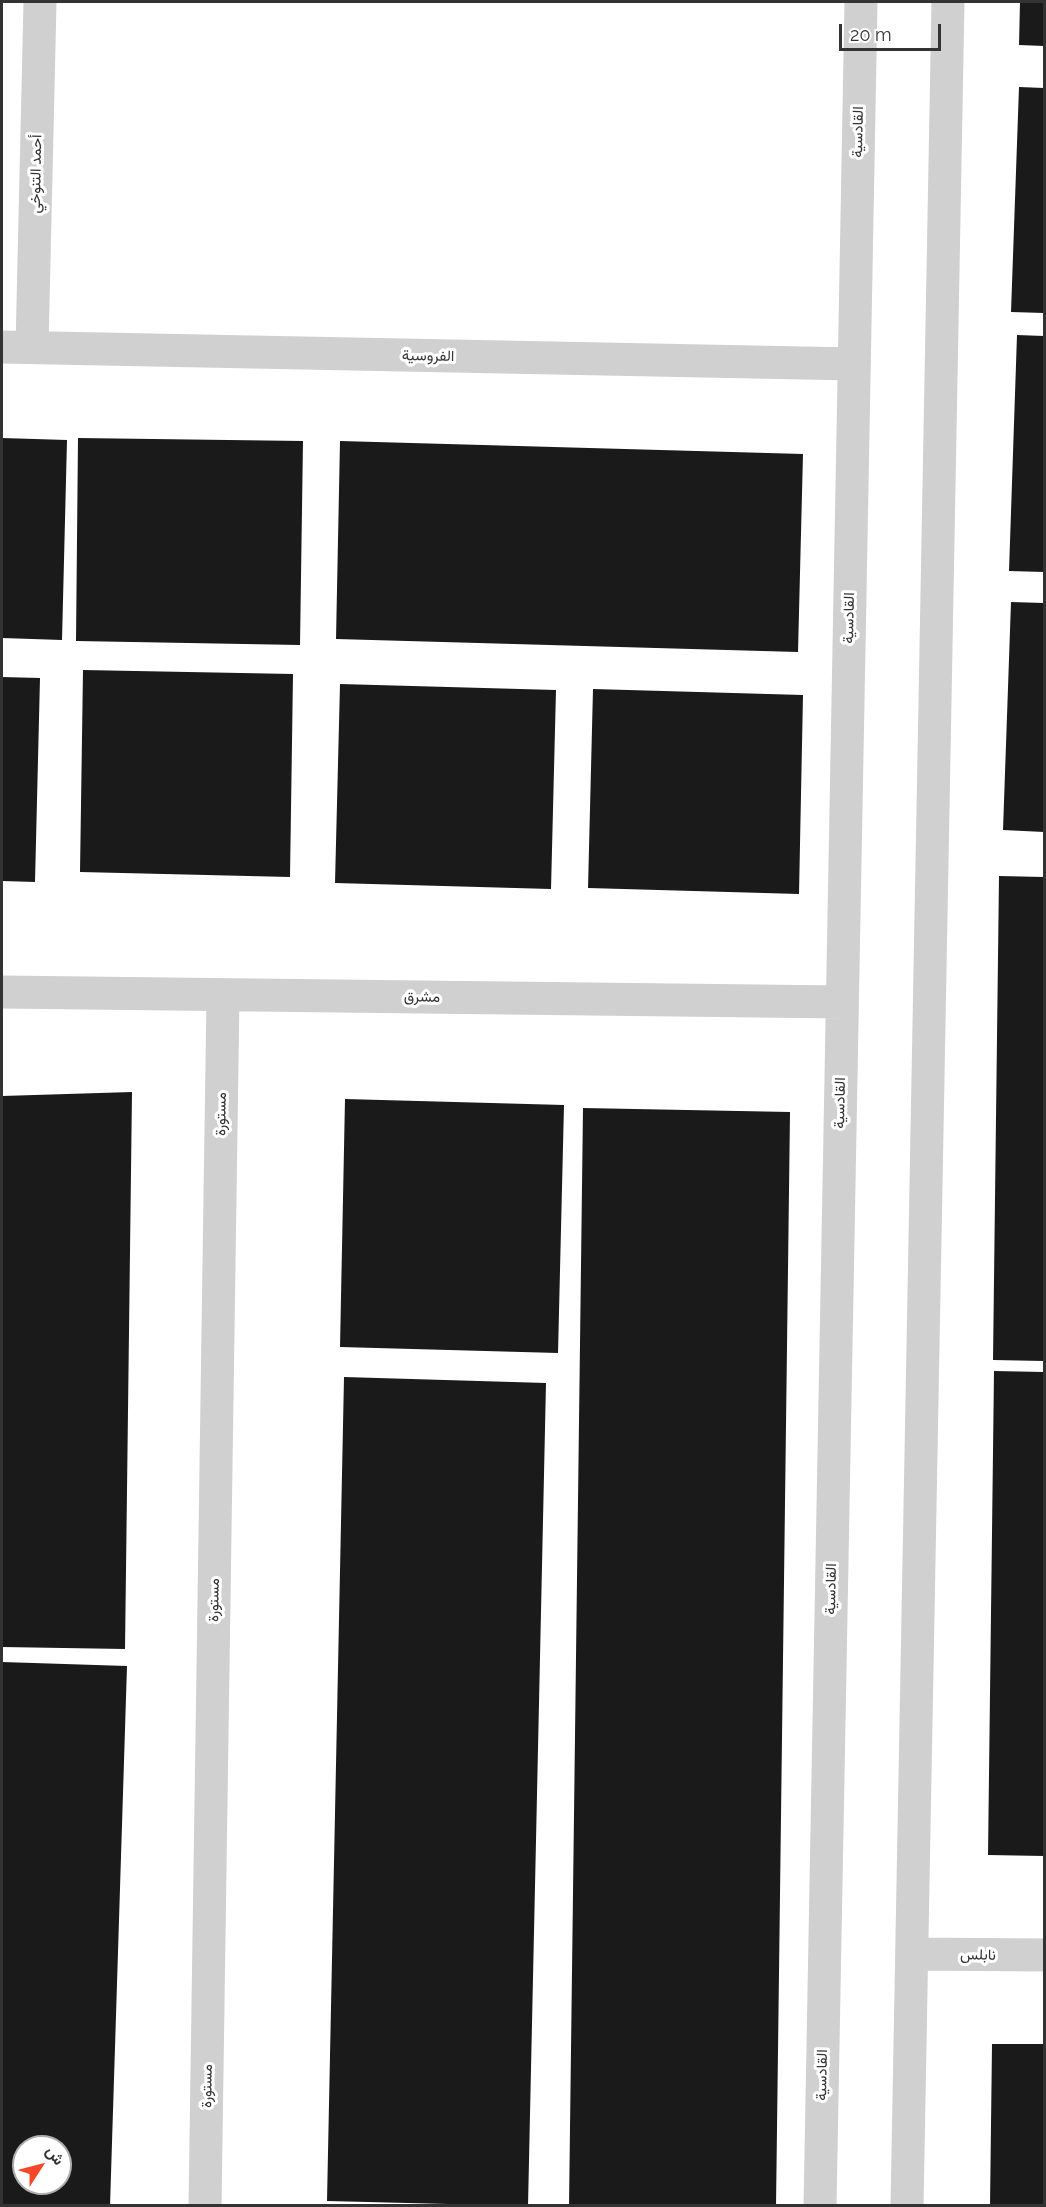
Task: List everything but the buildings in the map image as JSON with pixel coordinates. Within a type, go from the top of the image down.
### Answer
[{"type":"street","name":"أحمد التنوخي","points":[[17,347],[40,2]]},
{"type":"street","name":"القادسية","points":[[820,2205],[861,2]]},
{"type":"street","points":[[907,2205],[948,2]]},
{"type":"street","name":"الفروسية","points":[[17,347],[854,364]]},
{"type":"street","name":"مشرق","points":[[2,992],[842,1002]]},
{"type":"street","name":"مستورة","points":[[205,2205],[222,995]]},
{"type":"street","name":"نابلس","points":[[912,1954],[1044,1955]]}]
